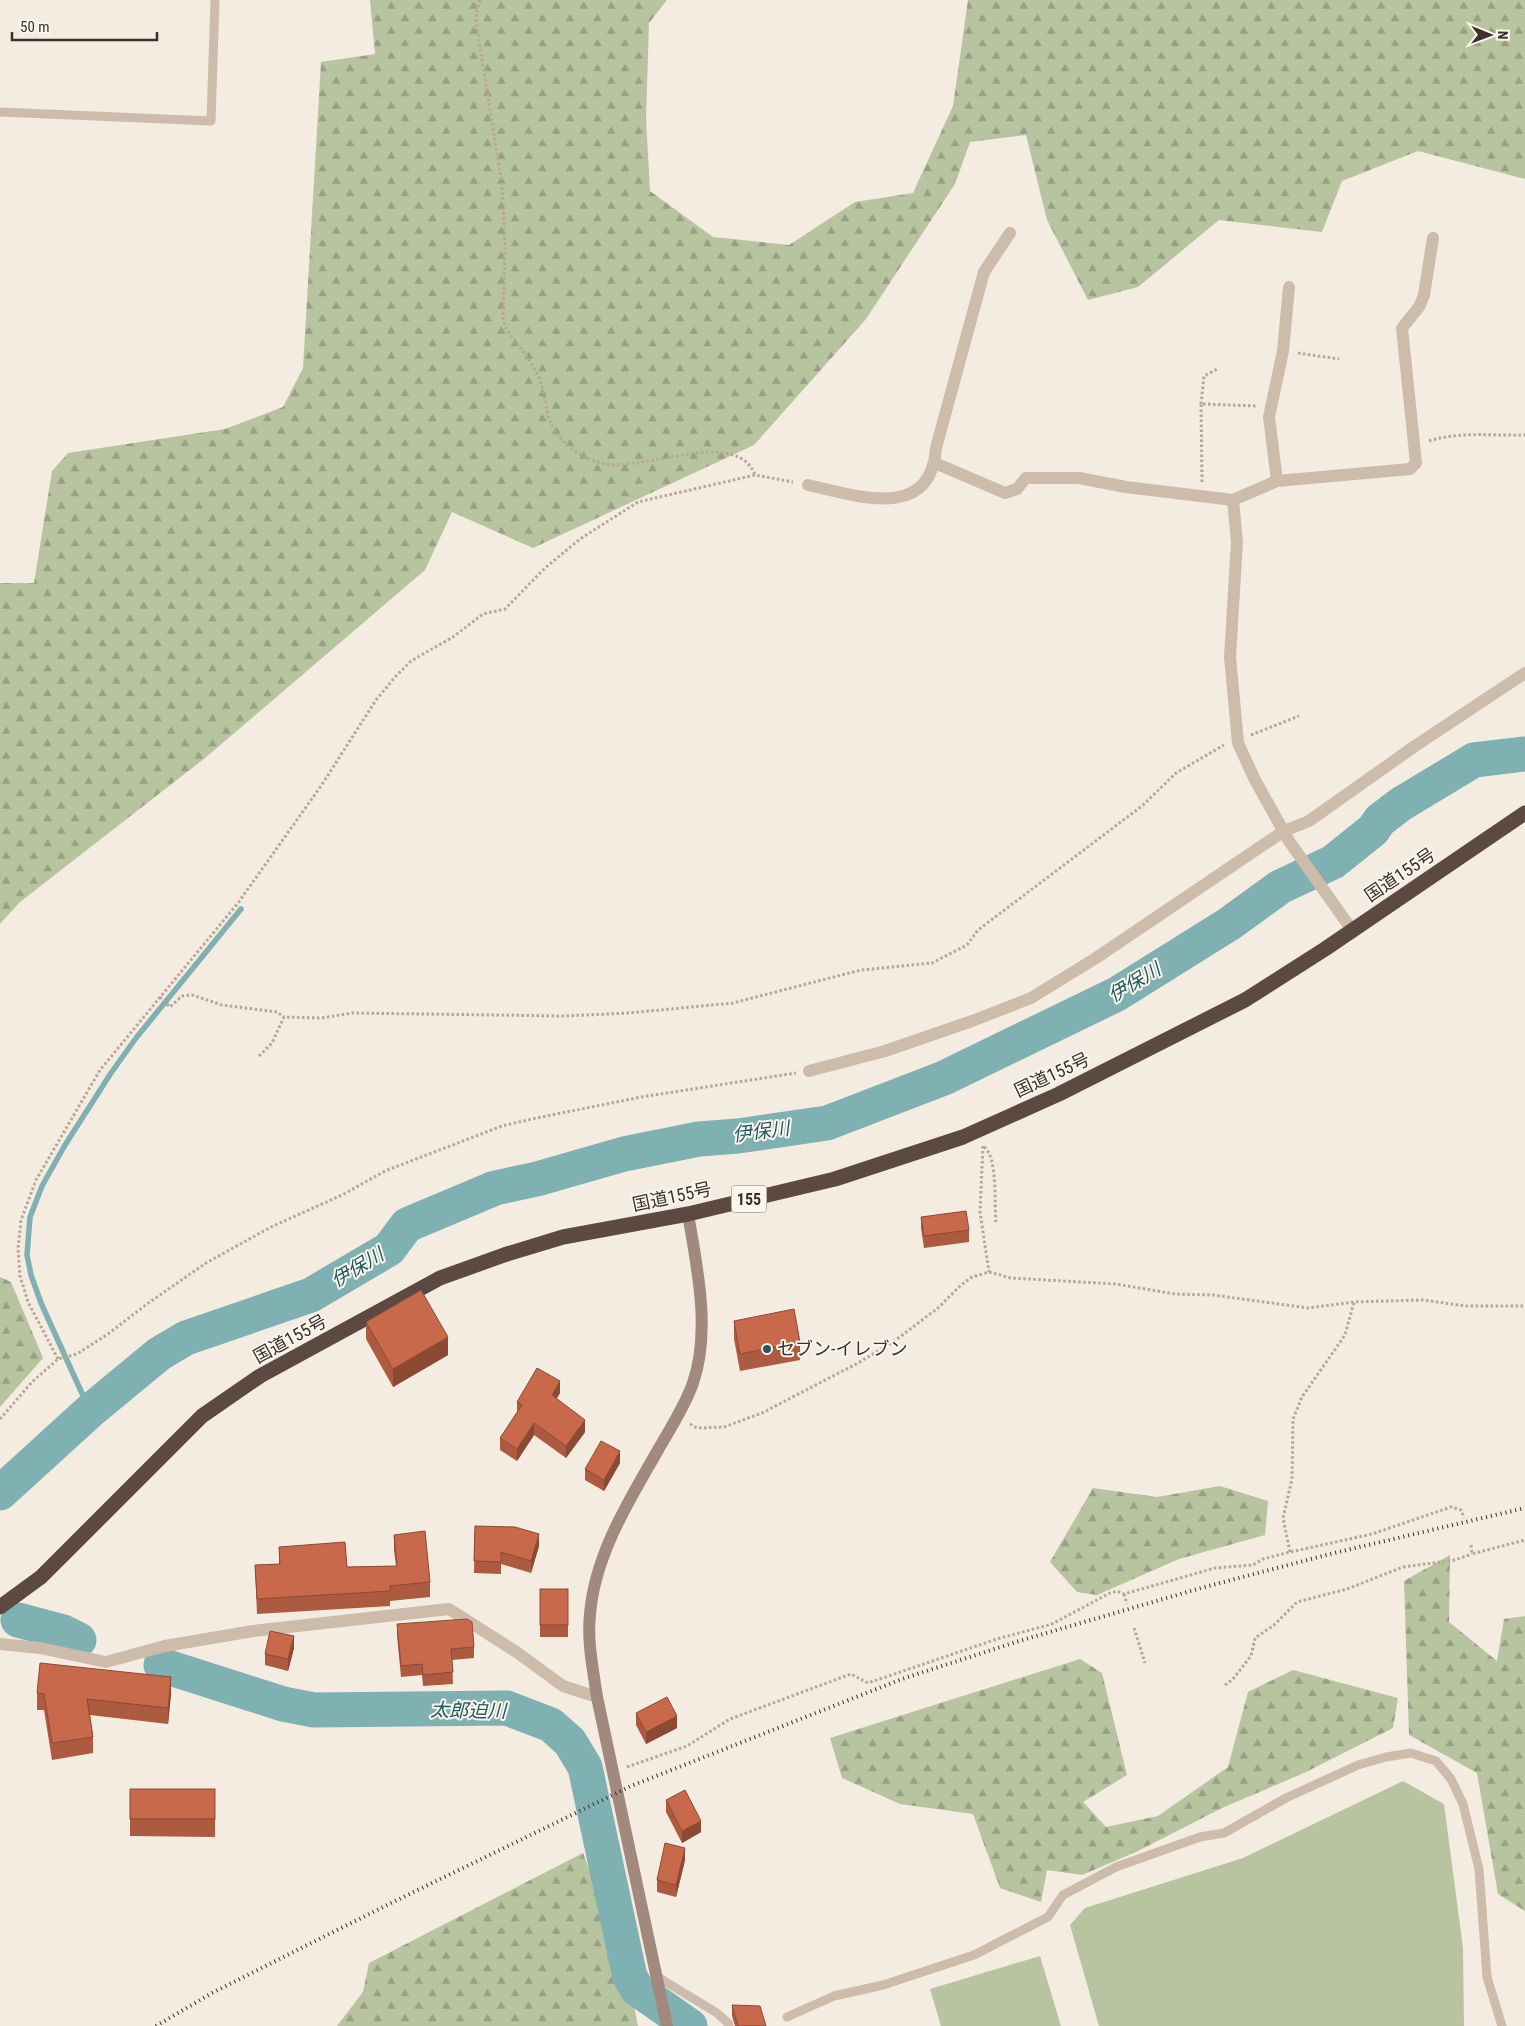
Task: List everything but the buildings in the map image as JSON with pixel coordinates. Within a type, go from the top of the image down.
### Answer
[{"type":"highway","name":"国道155号","points":[[0,1607],[42,1577],[202,1416],[260,1376],[440,1278],[562,1237],[688,1214],[835,1179],[977,1130],[1059,1094],[1245,1000],[1525,813]]},
{"type":"street","points":[[808,485],[868,499],[895,498],[909,494],[924,482],[935,463],[938,440],[984,272],[1010,233]]},
{"type":"street","points":[[935,463],[1005,493],[1017,489],[1026,478],[1079,478],[1126,487],[1233,500],[1278,481],[1410,469],[1416,463],[1412,447],[1402,328],[1419,307],[1424,295],[1433,238]]},
{"type":"street","points":[[1278,481],[1269,417],[1283,351],[1289,287]]},
{"type":"street","points":[[1233,500],[1237,542],[1230,657],[1238,740],[1255,780],[1286,836],[1352,930]]},
{"type":"street","points":[[809,1071],[885,1051],[1031,998],[1309,821],[1415,746],[1525,674]]},
{"type":"street","points":[[667,2026],[597,1697],[590,1646],[590,1614],[596,1579],[611,1536],[693,1383],[702,1332],[699,1281],[688,1214]]},
{"type":"street","points":[[0,1644],[40,1648],[106,1662],[165,1646],[254,1631],[449,1608],[516,1651],[563,1686],[597,1697]]},
{"type":"lane","points":[[0,112],[211,121],[215,0]]},
{"type":"lane","points":[[787,2017],[834,1996],[884,1985],[974,1955],[1048,1917],[1063,1895],[1108,1870],[1200,1837],[1224,1833],[1286,1798],[1358,1765],[1386,1756],[1411,1753],[1436,1761],[1451,1779],[1462,1804],[1479,1869],[1487,1977],[1502,2026]]},
{"type":"lane","points":[[656,1976],[717,2013],[729,2024]]},
{"type":"path","points":[[480,0],[476,14],[477,28],[502,185],[505,244],[503,318],[505,327],[538,376],[550,421],[558,436],[586,459],[607,464],[631,464],[709,451],[726,453],[742,460],[752,467],[755,475]]},
{"type":"path","points":[[1283,351],[1339,359]]},
{"type":"path","points":[[1202,497],[1201,404],[1204,376],[1219,368]]},
{"type":"path","points":[[1201,404],[1270,406]]},
{"type":"path","points":[[1412,447],[1444,437],[1476,434],[1525,435]]},
{"type":"path","points":[[58,1359],[28,1302],[20,1276],[18,1249],[21,1220],[36,1180],[100,1070],[238,903],[321,786],[376,700],[411,661],[453,637],[483,614],[505,609],[545,568],[580,539],[638,502],[755,475],[808,485]]},
{"type":"path","points":[[160,997],[170,1007],[182,996],[192,995],[222,1005],[277,1012],[284,1017],[322,1018],[352,1012],[565,1016],[629,1013],[733,1002],[861,970],[932,963],[966,945],[978,930],[1142,806],[1176,773],[1238,740],[1299,716]]},
{"type":"path","points":[[259,1056],[272,1042],[284,1017]]},
{"type":"path","points":[[0,1419],[32,1382],[58,1359],[76,1354],[108,1334],[147,1304],[206,1264],[254,1236],[342,1195],[385,1171],[502,1126],[641,1098],[809,1071]]},
{"type":"path","points":[[977,1130],[984,1147],[988,1150],[993,1165],[996,1222]]},
{"type":"path","points":[[984,1147],[980,1212],[989,1272]]},
{"type":"path","points":[[677,1416],[697,1428],[724,1427],[762,1413],[858,1364],[894,1342],[938,1308],[961,1284],[972,1277],[989,1272],[1011,1278],[1116,1284],[1175,1294],[1212,1295],[1308,1308],[1354,1302],[1422,1300],[1466,1306],[1525,1306]]},
{"type":"path","points":[[1290,1552],[1282,1518],[1292,1480],[1293,1419],[1302,1397],[1345,1335],[1354,1302]]},
{"type":"path","points":[[612,1773],[687,1746],[730,1719],[851,1674],[868,1683],[988,1642],[1052,1624],[1110,1593],[1117,1591],[1124,1594],[1215,1568],[1253,1565],[1263,1559],[1372,1534],[1451,1506],[1461,1510],[1464,1518]]},
{"type":"path","points":[[1225,1685],[1233,1679],[1251,1656],[1255,1638],[1274,1625],[1297,1602],[1348,1589],[1403,1567],[1455,1560],[1525,1540]]},
{"type":"path","points":[[1471,1545],[1472,1554]]},
{"type":"path","points":[[1124,1594],[1127,1604]]},
{"type":"path","points":[[1134,1628],[1145,1663]]},
{"type":"green space","points":[[370,0],[667,0],[649,23],[646,118],[650,191],[713,237],[789,245],[855,202],[913,193],[953,106],[968,0],[1525,0],[1525,179],[1418,151],[1342,181],[1322,232],[1219,220],[1138,287],[1088,300],[1047,220],[1026,135],[970,142],[955,184],[866,319],[754,445],[533,548],[452,512],[425,570],[205,758],[20,902],[0,924],[0,583],[34,583],[52,471],[68,453],[225,429],[283,407],[303,368],[321,62],[375,54]]},
{"type":"green space","points":[[0,1277],[11,1282],[43,1358],[0,1407]]},
{"type":"green space","points":[[1220,1486],[1268,1501],[1265,1535],[1179,1559],[1097,1595],[1077,1592],[1050,1562],[1093,1488],[1157,1497]]},
{"type":"green space","points":[[1450,1555],[1449,1622],[1497,1661],[1504,1619],[1525,1616],[1525,1911],[1498,1894],[1477,1773],[1409,1735],[1404,1581]]},
{"type":"green space","points":[[1080,1659],[1102,1673],[1127,1775],[1083,1802],[1106,1827],[1158,1816],[1228,1767],[1248,1692],[1293,1670],[1398,1698],[1393,1728],[1304,1773],[1222,1808],[1138,1851],[1082,1875],[1047,1870],[1041,1902],[1000,1888],[973,1814],[900,1804],[842,1778],[830,1738]]},
{"type":"green space","points":[[1403,1781],[1444,1804],[1463,1948],[1464,2026],[1099,2026],[1070,1925],[1085,1908],[1243,1858]]},
{"type":"green space","points":[[583,1853],[626,1966],[638,2026],[337,2026],[363,1992],[369,1963]]},
{"type":"green space","points":[[1040,1956],[1061,2026],[941,2026],[930,1989]]},
{"type":"waterway","name":"伊保川","points":[[0,1493],[90,1411],[159,1354],[186,1338],[311,1295],[389,1249],[407,1225],[495,1188],[537,1179],[624,1154],[699,1139],[738,1136],[827,1123],[944,1078],[1117,994],[1229,924],[1280,887],[1333,862],[1373,830],[1380,820],[1401,804],[1474,760],[1525,754]]},
{"type":"waterway","points":[[90,1411],[41,1303],[31,1275],[27,1255],[30,1217],[42,1186],[65,1145],[111,1073],[136,1038],[241,909]]},
{"type":"waterway","name":"太郎迫川","points":[[18,1620],[63,1632],[79,1640]]},
{"type":"waterway","name":"太郎迫川","points":[[161,1665],[283,1704],[314,1710],[507,1708],[551,1725],[570,1742],[585,1767],[630,1977],[637,1989],[690,2026]]},
{"type":"railway","points":[[156,2026],[212,1993],[631,1786],[902,1679],[1019,1641],[1201,1588],[1334,1553],[1525,1508]]},
{"type":"place","name":"セブン-イレブン","points":[[767,1349]]}]
